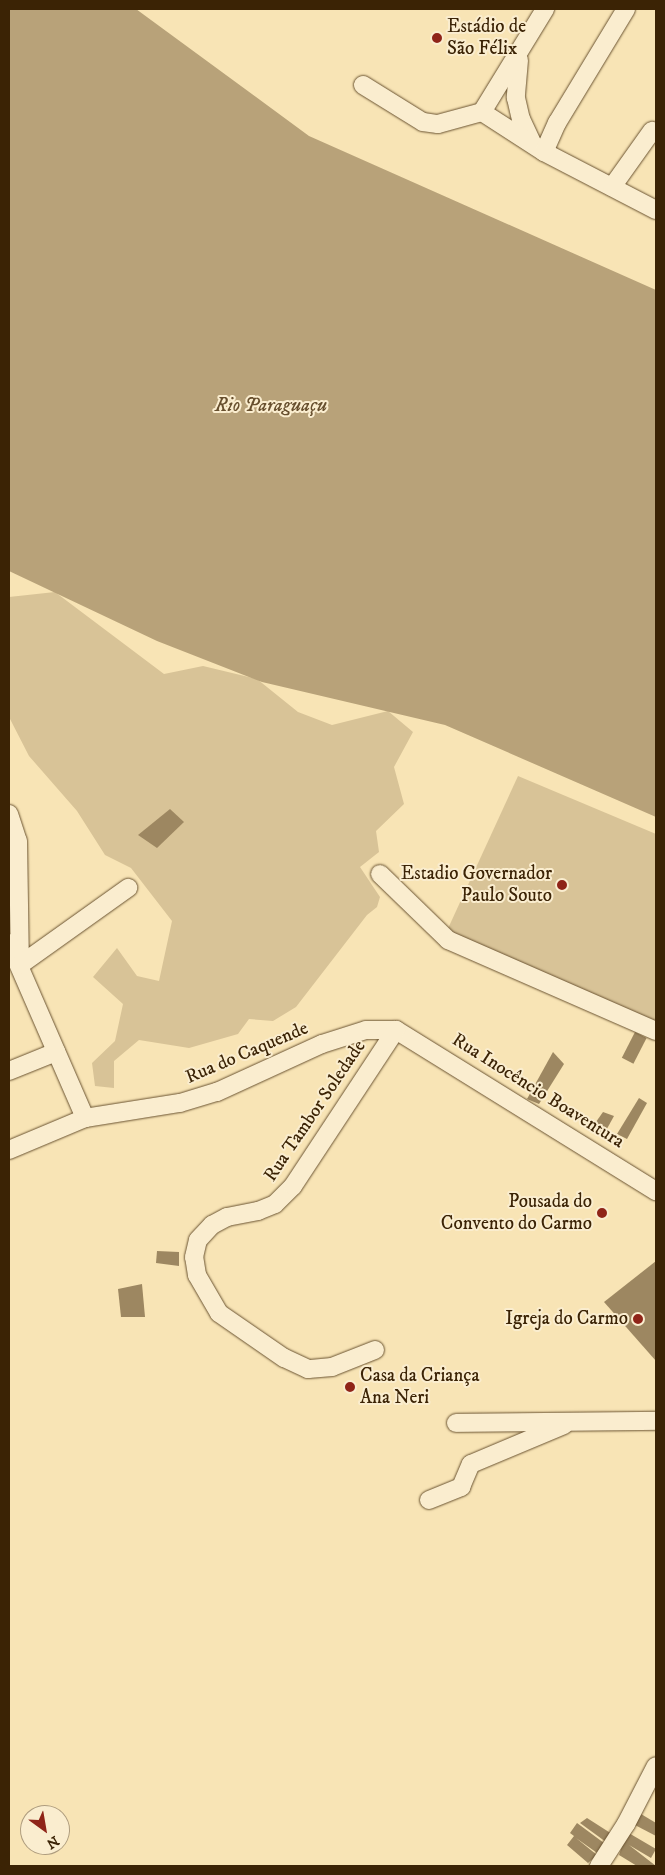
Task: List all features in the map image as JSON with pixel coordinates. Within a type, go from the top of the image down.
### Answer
[{"type":"street","points":[[363,86],[423,122],[438,124],[482,112],[546,9]]},
{"type":"street","points":[[538,148],[558,123],[626,9]]},
{"type":"street","points":[[521,50],[516,76],[516,98],[521,119],[538,148]]},
{"type":"street","points":[[482,112],[538,148],[656,210]]},
{"type":"street","points":[[612,187],[652,131]]},
{"type":"street","points":[[9,814],[18,841],[14,875],[20,965]]},
{"type":"street","points":[[380,874],[448,940],[656,1032]]},
{"type":"street","points":[[20,965],[128,888]]},
{"type":"street","points":[[9,943],[85,1118]]},
{"type":"street","name":"Rua do Caquende","points":[[9,1150],[85,1118],[180,1103],[217,1092],[322,1044],[366,1030],[396,1030]]},
{"type":"street","name":"Rua Inocêncio Boaventura","points":[[396,1030],[656,1191]]},
{"type":"street","name":"Rua Tambor Soledade","points":[[375,1350],[332,1367],[308,1368],[284,1358],[219,1313],[197,1275],[194,1257],[198,1240],[212,1226],[228,1217],[258,1211],[275,1204],[293,1186],[396,1030]]},
{"type":"street","points":[[9,1071],[56,1052]]},
{"type":"street","points":[[456,1423],[656,1420]]},
{"type":"street","points":[[429,1500],[456,1492],[471,1464],[571,1422]]},
{"type":"street","points":[[599,1866],[626,1824],[656,1766]]},
{"type":"shaded area","points":[[55,592],[164,674],[203,666],[257,679],[298,712],[332,725],[388,711],[413,732],[394,767],[404,804],[376,831],[379,852],[360,867],[380,897],[377,907],[367,915],[296,1007],[273,1021],[249,1019],[238,1034],[189,1048],[139,1040],[114,1061],[114,1088],[95,1086],[92,1063],[115,1041],[123,1004],[93,977],[117,948],[137,976],[159,981],[172,921],[131,868],[105,855],[77,811],[29,756],[9,717],[9,597]]},
{"type":"shaded area","name":"Estadio Governador Paulo Souto","points":[[518,776],[656,834],[656,1026],[445,935]]},
{"type":"water","name":"Rio Paraguaçu","points":[[9,9],[136,9],[309,136],[656,290],[656,817],[445,725],[262,682],[157,641],[9,571]]},
{"type":"building","points":[[170,809],[184,822],[157,848],[138,835]]},
{"type":"building","points":[[635,1032],[647,1038],[633,1064],[622,1058]]},
{"type":"building","points":[[553,1052],[564,1064],[539,1104],[527,1099]]},
{"type":"building","points":[[639,1098],[647,1103],[627,1139],[617,1134]]},
{"type":"building","points":[[603,1112],[614,1116],[603,1136],[591,1129]]},
{"type":"building","points":[[157,1251],[179,1252],[179,1266],[156,1263]]},
{"type":"building","name":"Igreja do Carmo","points":[[656,1261],[656,1361],[604,1302]]},
{"type":"building","points":[[142,1284],[145,1317],[121,1317],[118,1289]]},
{"type":"building","points":[[641,1814],[656,1823],[656,1836],[633,1824]]},
{"type":"building","points":[[587,1818],[612,1834],[606,1842],[580,1823]]},
{"type":"building","points":[[577,1823],[608,1846],[600,1855],[576,1838],[597,1855],[588,1863],[567,1845],[574,1836],[570,1833]]},
{"type":"building","points":[[627,1832],[656,1849],[651,1858],[629,1845],[656,1866],[637,1866],[619,1855]]},
{"type":"place","name":"Estádio de São Félix","points":[[437,38]]},
{"type":"place","name":"Estadio Governador Paulo Souto","points":[[562,885]]},
{"type":"place","name":"Pousada do Convento do Carmo","points":[[602,1213]]},
{"type":"place","name":"Igreja do Carmo","points":[[638,1319]]},
{"type":"place","name":"Casa da Criança Ana Neri","points":[[350,1387]]}]
